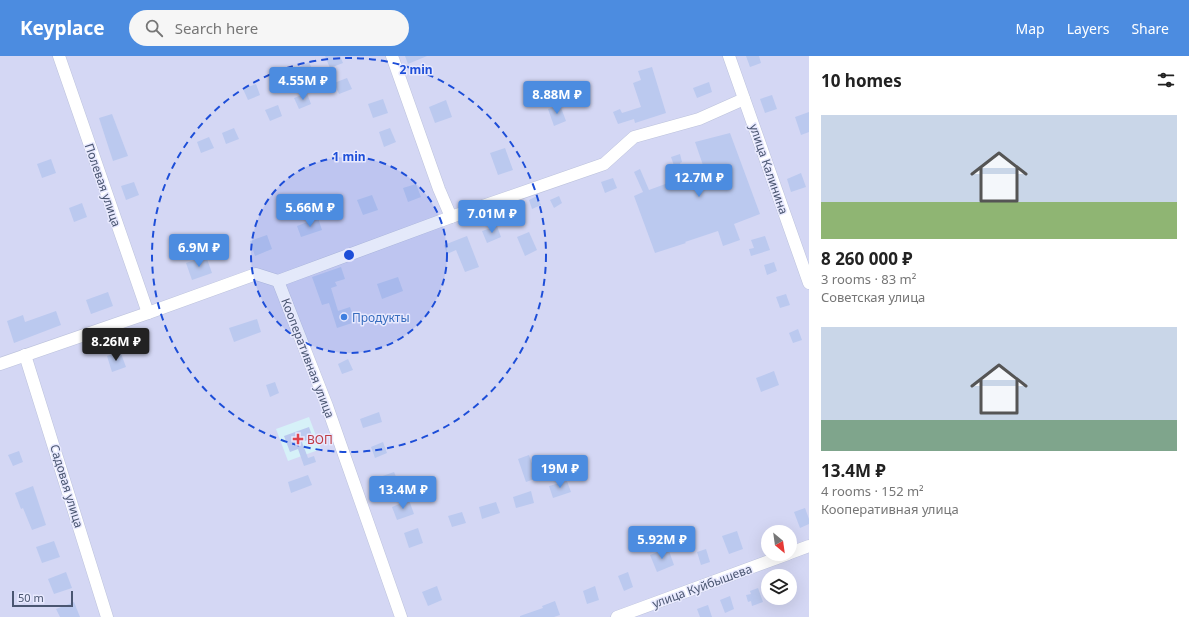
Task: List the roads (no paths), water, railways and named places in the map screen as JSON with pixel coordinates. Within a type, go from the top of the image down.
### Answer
[{"type":"street","name":"Полевая улица","points":[[59,56],[148,313]]},
{"type":"street","points":[[392,56],[439,189],[451,217]]},
{"type":"street","name":"улица Калинина","points":[[729,56],[809,283]]},
{"type":"street","points":[[0,364],[256,274],[278,281],[451,217],[604,164],[634,137],[699,119],[744,99]]},
{"type":"street","name":"Кооперативная улица","points":[[278,281],[327,406],[401,617]]},
{"type":"street","name":"Садовая улица","points":[[25,355],[107,617]]},
{"type":"street","name":"улица Куйбышева","points":[[797,551],[809,546]]},
{"type":"street","name":"улица Куйбышева","points":[[617,617],[770,561]]},
{"type":"place","name":"Продукты","points":[[344,317]]},
{"type":"place","name":"ВОП","points":[[298,439]]}]
